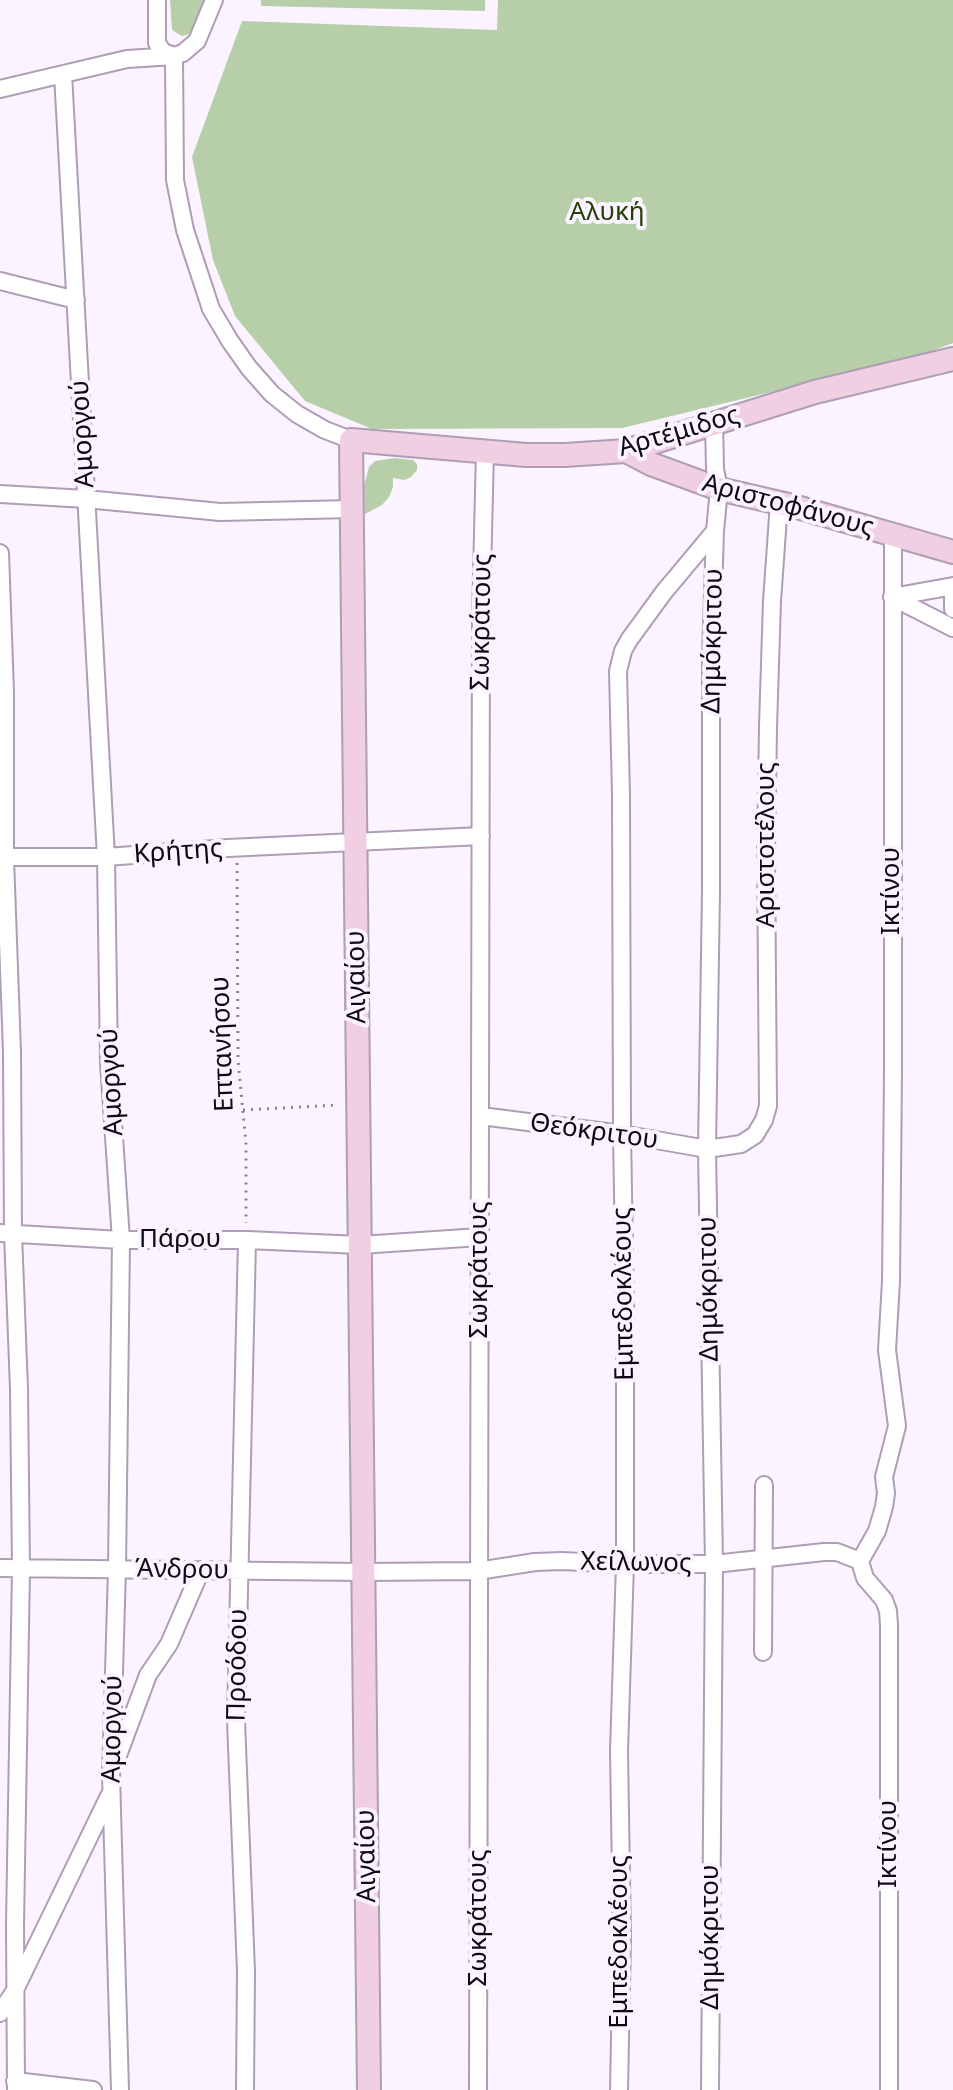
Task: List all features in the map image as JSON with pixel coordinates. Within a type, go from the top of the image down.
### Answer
[{"type":"main road","name":"Αρτέμιδος","points":[[351,440],[565,455],[626,451],[815,392],[953,359]]},
{"type":"main road","name":"Αιγαίου","points":[[351,440],[369,2090]]},
{"type":"main road","name":"Αριστοφάνους","points":[[626,451],[651,464],[719,489],[953,552]]},
{"type":"street","points":[[157,0],[157,43],[163,52],[174,56]]},
{"type":"street","points":[[0,89],[127,59],[174,56],[197,41],[214,0]]},
{"type":"street","points":[[174,56],[175,180],[185,230],[211,309],[242,359],[272,394],[297,414],[351,440]]},
{"type":"street","name":"Αμοργού","points":[[63,74],[106,857],[109,1063],[121,1240],[111,1792],[120,2090]]},
{"type":"street","points":[[0,281],[76,300]]},
{"type":"street","name":"Δημόκριτου","points":[[710,2090],[714,1564],[707,1149],[711,656],[719,489],[715,469],[714,423]]},
{"type":"street","name":"Σωκράτους","points":[[478,2090],[481,616],[485,451]]},
{"type":"street","points":[[0,494],[220,512],[352,509]]},
{"type":"street","name":"Αριστοτέλους","points":[[707,1149],[741,1144],[755,1135],[768,1106],[767,774],[772,601],[779,503]]},
{"type":"street","name":"Εμπεδοκλέους","points":[[619,2090],[622,1939],[619,1751],[625,1564],[625,1306],[619,662],[629,640],[655,604],[715,531]]},
{"type":"street","name":"Ικτίνου","points":[[889,2090],[889,1625],[884,1600],[865,1578],[860,1561],[877,1531],[884,1507],[884,1477],[897,1426],[887,1350],[891,1281],[893,1072],[893,535]]},
{"type":"street","points":[[0,553],[5,692],[2,858],[12,1052],[6,1234],[19,1389],[21,1569],[8,1924],[14,1992],[16,2086],[93,2090]]},
{"type":"street","points":[[892,597],[953,586]]},
{"type":"street","points":[[953,595],[953,609]]},
{"type":"street","points":[[892,597],[953,628]]},
{"type":"street","name":"Κρήτης","points":[[2,858],[106,857],[237,847],[481,836]]},
{"type":"street","name":"Θεόκριτου","points":[[481,1116],[622,1134],[707,1149]]},
{"type":"street","name":"Πάρου","points":[[6,1234],[121,1240],[247,1240],[360,1245],[480,1237]]},
{"type":"street","name":"Προόδου","points":[[245,2090],[246,1971],[236,1721],[247,1240]]},
{"type":"street","points":[[763,1652],[764,1485]]},
{"type":"street","name":"Χείλωνος","points":[[363,1572],[478,1571],[562,1561],[714,1564],[824,1552],[837,1552],[860,1561]]},
{"type":"street","name":"Άνδρου","points":[[0,1568],[363,1572]]},
{"type":"street","points":[[0,2013],[14,1992],[111,1792],[121,1744],[148,1675],[169,1644],[201,1570]]},
{"type":"path","name":"Επτανήσου","points":[[237,847],[238,1060],[246,1144],[247,1240]]},
{"type":"path","points":[[243,1110],[358,1104]]},
{"type":"green space","points":[[170,0],[204,0],[190,34],[182,36],[172,30]]},
{"type":"green space","points":[[261,0],[485,0],[485,11],[261,6]]},
{"type":"green space","name":"Αλυκή","points":[[498,0],[953,0],[953,343],[916,357],[622,428],[372,429],[305,401],[235,316],[213,260],[192,157],[242,21],[497,30]]},
{"type":"green space","points":[[395,458],[413,460],[417,470],[404,480],[393,478],[389,497],[382,505],[365,514],[364,485],[369,467],[375,461]]}]
